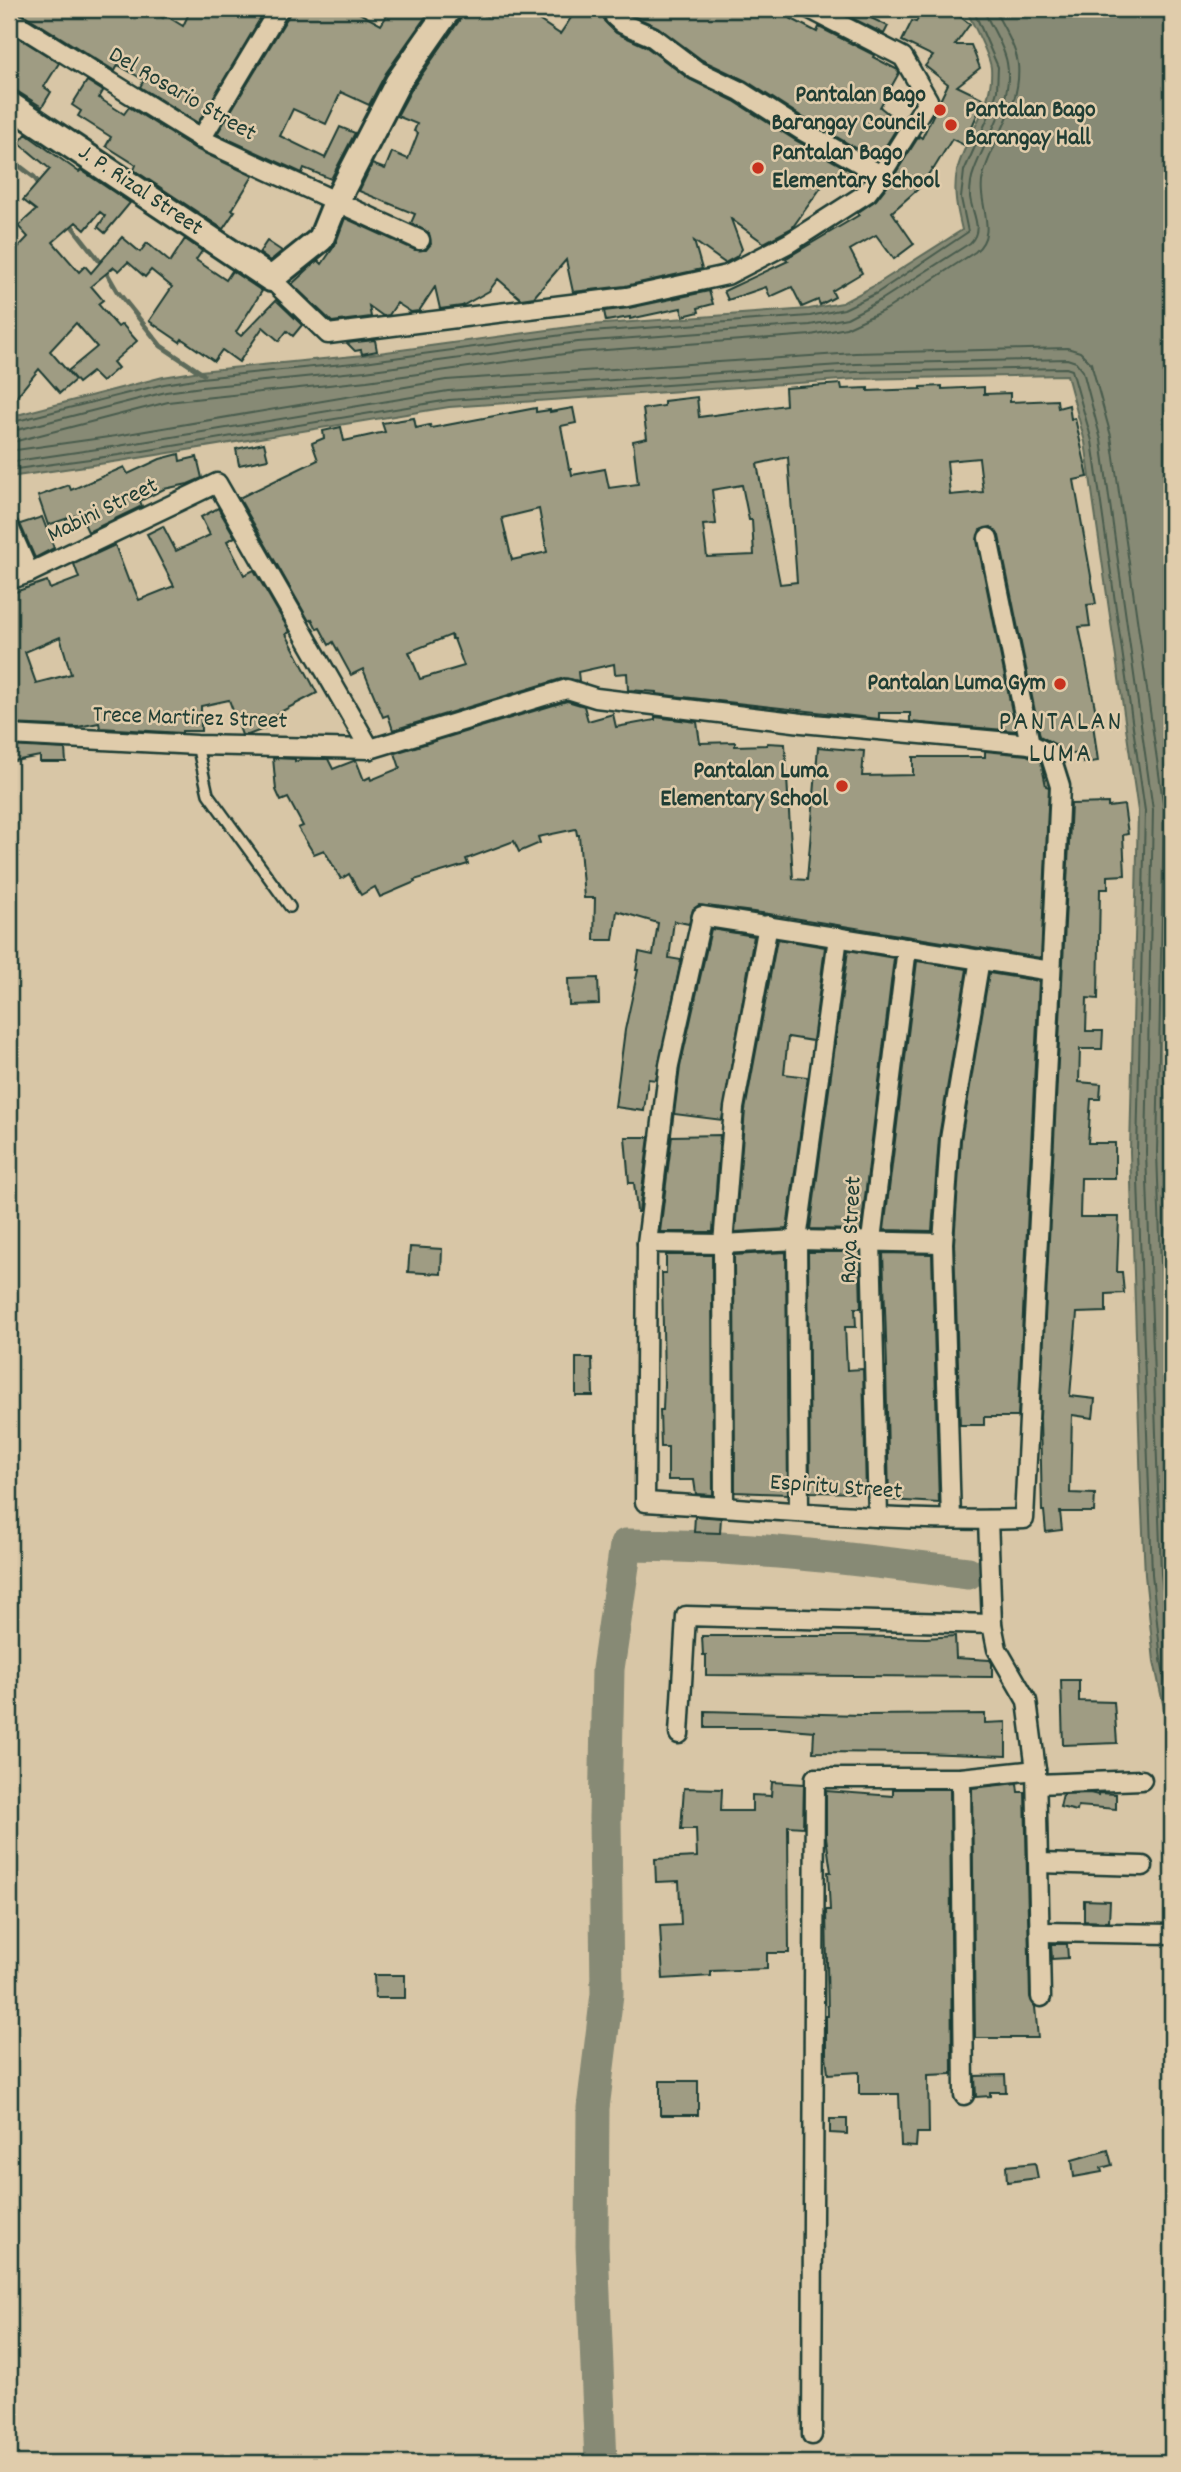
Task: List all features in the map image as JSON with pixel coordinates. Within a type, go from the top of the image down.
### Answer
[{"type":"street","points":[[201,139],[279,9]]},
{"type":"street","points":[[449,9],[398,82],[321,239],[271,279],[328,334],[627,297],[727,275],[789,243],[867,193],[928,100],[903,57],[810,9]]},
{"type":"street","points":[[618,9],[615,17],[623,24],[651,36],[696,70],[740,91],[801,130],[881,175]]},
{"type":"street","name":"Del Rosario Street","points":[[9,19],[201,139],[420,240]]},
{"type":"street","name":"J. P. Rizal Street","points":[[9,104],[271,279]]},
{"type":"street","name":"Mabini Street","points":[[9,580],[29,573],[217,483],[370,749]]},
{"type":"street","points":[[9,527],[29,573]]},
{"type":"street","points":[[943,1243],[797,1240],[723,1244],[647,1243],[669,1065],[702,916],[1051,971],[1060,786],[1050,754],[1030,744],[988,538]]},
{"type":"street","name":"Trece Martirez Street","points":[[9,735],[197,745],[370,749],[567,689],[596,698],[802,723],[1030,744]]},
{"type":"street","points":[[724,1506],[723,1244],[734,1108],[768,925]]},
{"type":"street","points":[[799,1511],[797,1240],[838,937]]},
{"type":"street","name":"Raya Street","points":[[878,1517],[872,1240],[907,948]]},
{"type":"street","points":[[951,1519],[943,1243],[950,1139],[980,959]]},
{"type":"street","name":"Espiritu Street","points":[[647,1243],[645,1502],[951,1519],[988,1527],[1024,1519],[1051,971]]},
{"type":"street","points":[[988,1527],[991,1616],[997,1649],[1027,1701],[1036,1777],[1041,1997]]},
{"type":"street","points":[[679,1734],[686,1616],[991,1616]]},
{"type":"street","points":[[812,2435],[815,1779],[1036,1777],[1142,1780]]},
{"type":"street","points":[[961,1778],[964,2095]]},
{"type":"street","points":[[1039,1863],[1143,1867]]},
{"type":"street","points":[[1041,1932],[1172,1934]]},
{"type":"lane","points":[[197,745],[208,794],[290,907]]},
{"type":"water","points":[[966,9],[1172,9],[1172,1746],[1154,1661],[1145,1575],[1141,1489],[1130,1152],[1138,811],[1085,442],[1067,375],[856,379],[449,407],[9,477],[9,417],[163,377],[364,355],[577,326],[809,309],[842,303],[874,286],[962,230],[957,208],[957,171],[984,108],[991,82],[990,62]]},
{"type":"building","points":[[26,9],[147,9],[163,18],[165,15],[183,26],[191,9],[266,9],[198,123],[140,87],[144,80],[118,65],[115,71],[23,14]]},
{"type":"building","points":[[290,9],[352,9],[381,25],[391,9],[431,9],[386,73],[369,105],[341,92],[326,124],[293,109],[280,136],[325,158],[340,127],[355,133],[331,179],[304,168],[302,173],[217,134],[289,15]]},
{"type":"building","points":[[464,9],[475,9],[487,17],[493,9],[522,9],[560,34],[577,9],[606,9],[604,21],[616,33],[645,46],[689,79],[734,101],[795,140],[864,178],[857,186],[838,177],[836,182],[828,178],[792,228],[764,243],[731,219],[742,249],[736,257],[725,263],[694,241],[702,269],[625,286],[573,292],[566,260],[534,297],[521,299],[498,279],[489,291],[462,306],[440,309],[435,287],[419,311],[411,312],[397,303],[389,315],[383,316],[369,306],[371,317],[332,322],[292,284],[318,260],[322,264],[335,245],[345,218],[415,250],[426,250],[431,244],[429,233],[411,223],[415,214],[359,191],[372,164],[385,169],[392,152],[408,159],[418,133],[414,131],[417,124],[397,116],[411,90],[461,18]]},
{"type":"building","points":[[629,9],[782,9],[780,13],[817,32],[819,27],[898,70],[899,73],[880,107],[900,123],[877,160],[746,81],[702,60],[658,27],[629,14]]},
{"type":"building","points":[[834,9],[852,9],[888,26],[884,34]]},
{"type":"building","points":[[924,9],[939,9],[953,16],[955,13],[970,24],[955,45],[971,45],[980,68],[957,86],[984,99],[964,145],[952,139],[918,189],[892,212],[914,244],[894,259],[876,235],[850,250],[862,273],[832,291],[835,297],[820,305],[818,300],[802,307],[792,287],[770,297],[766,287],[728,300],[724,291],[788,261],[785,259],[859,215],[857,213],[876,200],[919,136],[922,138],[948,84],[925,66],[933,56],[902,41],[912,21],[916,22]]},
{"type":"building","points":[[11,33],[59,63],[44,87],[51,92],[42,107],[9,86]]},
{"type":"building","points":[[87,81],[103,91],[99,98],[124,114],[129,107],[196,149],[253,176],[223,229],[134,170],[136,165],[106,146],[111,137],[78,116],[81,111],[72,105]]},
{"type":"building","points":[[26,134],[79,172],[81,170],[130,203],[105,233],[98,227],[105,216],[100,212],[85,230],[76,222],[53,242],[79,272],[85,266],[91,273],[122,237],[140,252],[147,243],[170,262],[185,239],[202,251],[196,260],[226,280],[232,271],[262,291],[236,332],[241,336],[276,300],[302,325],[293,336],[287,331],[279,341],[263,327],[239,362],[222,350],[214,361],[149,321],[172,287],[151,270],[145,277],[128,262],[119,271],[114,267],[91,286],[103,300],[98,304],[118,327],[122,324],[137,341],[113,362],[118,368],[102,382],[92,372],[78,383],[68,371],[97,347],[76,323],[50,351],[75,380],[60,393],[39,369],[9,406],[9,257],[28,237],[18,226],[36,210],[23,200],[50,169],[19,143]]},
{"type":"building","points":[[267,241],[282,251],[270,261],[259,253]]},
{"type":"building","points":[[709,291],[713,304],[698,308],[699,312],[683,316],[681,308],[630,319],[606,321],[604,311]]},
{"type":"building","points":[[375,340],[377,351],[362,354],[361,350],[355,351],[347,343]]},
{"type":"building","points":[[841,384],[842,389],[868,388],[868,391],[942,386],[942,389],[984,387],[984,394],[1010,393],[1010,402],[1057,400],[1058,408],[1069,405],[1071,419],[1075,418],[1088,477],[1074,480],[1096,604],[1087,605],[1090,626],[1079,627],[1098,723],[1093,724],[1098,761],[1083,763],[1082,753],[1062,755],[1058,746],[1040,736],[999,536],[991,527],[980,530],[977,540],[1016,731],[910,722],[910,713],[879,713],[879,719],[628,690],[627,673],[615,674],[614,664],[578,672],[579,681],[564,678],[393,730],[388,715],[383,717],[363,669],[351,675],[333,642],[329,645],[320,628],[317,629],[312,619],[309,621],[239,498],[318,460],[312,443],[324,438],[323,431],[341,427],[344,441],[385,432],[382,423],[414,418],[416,428],[430,425],[431,428],[536,408],[536,412],[550,412],[573,408],[576,423],[561,426],[572,475],[605,469],[609,488],[638,484],[633,441],[647,438],[643,409],[664,406],[664,401],[697,397],[699,417],[786,405],[785,388]],"holes":[[[788,457],[797,582],[780,584],[757,464]],[[979,458],[983,492],[950,495],[947,461]],[[742,485],[749,520],[752,520],[754,555],[707,557],[703,525],[716,524],[712,490]],[[539,509],[547,552],[512,560],[502,518]],[[451,635],[464,666],[420,679],[409,652]]]},
{"type":"building","points":[[264,443],[268,459],[239,465],[236,449]]},
{"type":"building","points":[[179,454],[180,461],[197,457],[202,478],[164,489],[140,501],[142,506],[88,532],[80,514],[48,525],[38,496],[69,485],[71,490],[124,467],[128,474],[160,459]]},
{"type":"building","points":[[218,508],[235,537],[227,541],[244,575],[254,570],[290,632],[286,634],[317,693],[261,722],[264,729],[248,735],[242,735],[229,700],[201,706],[201,731],[182,733],[100,728],[99,723],[78,727],[9,724],[9,594],[47,581],[50,589],[79,578],[74,564],[115,545],[139,600],[174,586],[147,534],[163,526],[176,551],[210,535],[201,517]],"holes":[[[60,637],[71,674],[36,683],[25,652]]]},
{"type":"building","points":[[42,517],[54,548],[35,558],[20,524]]},
{"type":"building","points":[[567,701],[584,706],[588,721],[613,714],[616,727],[655,720],[655,717],[697,722],[700,743],[735,742],[735,746],[785,744],[793,879],[807,880],[818,747],[864,751],[862,776],[913,775],[913,757],[985,757],[985,751],[1027,755],[1041,762],[1046,786],[1049,787],[1041,958],[699,905],[693,909],[689,924],[674,921],[669,958],[681,960],[656,1080],[648,1079],[644,1111],[615,1107],[639,952],[653,955],[658,923],[617,911],[613,940],[594,940],[595,898],[584,898],[579,835],[576,829],[538,837],[540,843],[519,852],[514,841],[466,859],[468,864],[414,880],[415,882],[380,897],[375,887],[361,895],[349,874],[341,879],[324,850],[314,854],[298,828],[303,826],[288,798],[281,801],[276,790],[273,758],[295,759],[295,762],[302,759],[328,759],[333,769],[356,760],[364,780],[370,777],[371,780],[400,768],[395,753]]},
{"type":"building","points":[[9,746],[65,749],[66,762],[40,762],[40,756],[9,762]]},
{"type":"building","points":[[1108,803],[1108,807],[1124,805],[1128,834],[1123,835],[1125,875],[1108,876],[1108,889],[1100,889],[1098,999],[1087,998],[1086,1031],[1103,1031],[1102,1049],[1080,1049],[1079,1082],[1101,1084],[1100,1099],[1091,1099],[1088,1143],[1115,1143],[1115,1178],[1081,1178],[1080,1217],[1119,1217],[1117,1272],[1122,1272],[1124,1293],[1106,1294],[1106,1312],[1077,1313],[1070,1396],[1095,1399],[1093,1418],[1072,1415],[1070,1493],[1095,1494],[1094,1512],[1060,1512],[1062,1530],[1046,1532],[1042,1511],[1040,1417],[1071,804]]},
{"type":"building","points":[[711,929],[754,936],[722,1120],[674,1114],[680,1067]]},
{"type":"building","points":[[777,939],[825,947],[813,1041],[788,1037],[784,1074],[808,1077],[787,1229],[735,1232],[745,1110]]},
{"type":"building","points":[[848,950],[894,958],[861,1230],[810,1229]]},
{"type":"building","points":[[917,961],[967,969],[939,1137],[932,1231],[884,1230]]},
{"type":"building","points":[[989,973],[1039,981],[1018,1417],[984,1417],[984,1425],[960,1425],[954,1243],[961,1140]]},
{"type":"building","points":[[598,978],[599,1004],[569,1005],[568,979]]},
{"type":"building","points":[[720,1135],[713,1232],[660,1232],[672,1136]]},
{"type":"building","points":[[625,1137],[649,1137],[639,1212],[634,1183],[629,1183]]},
{"type":"building","points":[[410,1247],[442,1249],[441,1274],[408,1272]]},
{"type":"building","points":[[786,1252],[788,1494],[735,1492],[734,1255]]},
{"type":"building","points":[[808,1252],[848,1252],[847,1270],[860,1270],[861,1308],[855,1308],[856,1327],[845,1327],[847,1370],[863,1369],[866,1493],[810,1492]]},
{"type":"building","points":[[883,1253],[932,1254],[939,1503],[889,1500]]},
{"type":"building","points":[[666,1255],[712,1255],[713,1495],[696,1494],[694,1480],[668,1480],[668,1447],[661,1447],[660,1410],[663,1410],[664,1383],[662,1273],[666,1273]]},
{"type":"building","points":[[576,1358],[592,1358],[593,1396],[576,1396]]},
{"type":"building","points":[[695,1516],[721,1518],[720,1533],[694,1532]]},
{"type":"building","points":[[702,1636],[955,1636],[956,1658],[990,1660],[992,1677],[706,1675]]},
{"type":"building","points":[[1061,1680],[1079,1680],[1079,1701],[1114,1702],[1117,1743],[1063,1745]]},
{"type":"building","points":[[705,1711],[861,1715],[985,1714],[985,1723],[1006,1722],[1006,1756],[813,1752],[814,1731],[705,1728]]},
{"type":"building","points":[[772,1782],[804,1784],[803,1827],[788,1826],[789,1953],[767,1953],[767,1969],[711,1971],[711,1976],[663,1979],[660,1926],[681,1925],[679,1881],[656,1882],[655,1859],[697,1857],[696,1829],[681,1829],[684,1788],[722,1789],[721,1811],[752,1811],[752,1795],[771,1796]]},
{"type":"building","points":[[1017,1783],[1018,1792],[1025,1792],[1030,1997],[1035,2007],[1038,2038],[975,2038],[972,1788]]},
{"type":"building","points":[[893,1789],[950,1789],[952,2074],[928,2075],[929,2133],[917,2133],[916,2147],[901,2146],[899,2094],[859,2094],[859,2072],[828,2074],[826,2054],[826,1910],[830,1910],[828,1872],[831,1872],[826,1837],[826,1791],[893,1796]]},
{"type":"building","points":[[1063,1794],[1116,1794],[1116,1809],[1078,1806],[1077,1811],[1060,1807]]},
{"type":"building","points":[[1084,1900],[1110,1901],[1109,1922],[1084,1921]]},
{"type":"building","points":[[1051,1944],[1067,1944],[1068,1958],[1052,1959]]},
{"type":"building","points":[[374,1975],[405,1975],[405,1998],[375,1998]]},
{"type":"building","points":[[1005,2075],[1006,2092],[990,2092],[990,2096],[976,2097],[975,2076]]},
{"type":"building","points":[[660,2081],[698,2081],[698,2115],[660,2115]]},
{"type":"building","points":[[830,2119],[847,2119],[847,2134],[830,2133]]},
{"type":"building","points":[[1108,2150],[1112,2165],[1101,2168],[1102,2172],[1074,2177],[1072,2160]]},
{"type":"building","points":[[1035,2163],[1038,2178],[1007,2182],[1006,2166]]},
{"type":"waterway","points":[[9,158],[34,177],[42,188]]},
{"type":"waterway","points":[[68,221],[101,263],[117,291],[161,346],[203,374]]},
{"type":"waterway","points":[[601,2463],[592,2246],[593,2108],[607,1994],[605,1818],[608,1669],[626,1545],[755,1550],[968,1573]]},
{"type":"place","name":"Pantalan Bago Barangay Council","points":[[940,110]]},
{"type":"place","name":"Pantalan Bago Barangay Hall","points":[[951,125]]},
{"type":"place","name":"Pantalan Bago Elementary School","points":[[758,168]]},
{"type":"place","name":"Pantalan Luma Gym","points":[[1060,684]]},
{"type":"place","name":"Pantalan Luma Elementary School","points":[[842,786]]},
{"type":"district","name":"PANTALAN LUMA","points":[[1061,740]]}]
